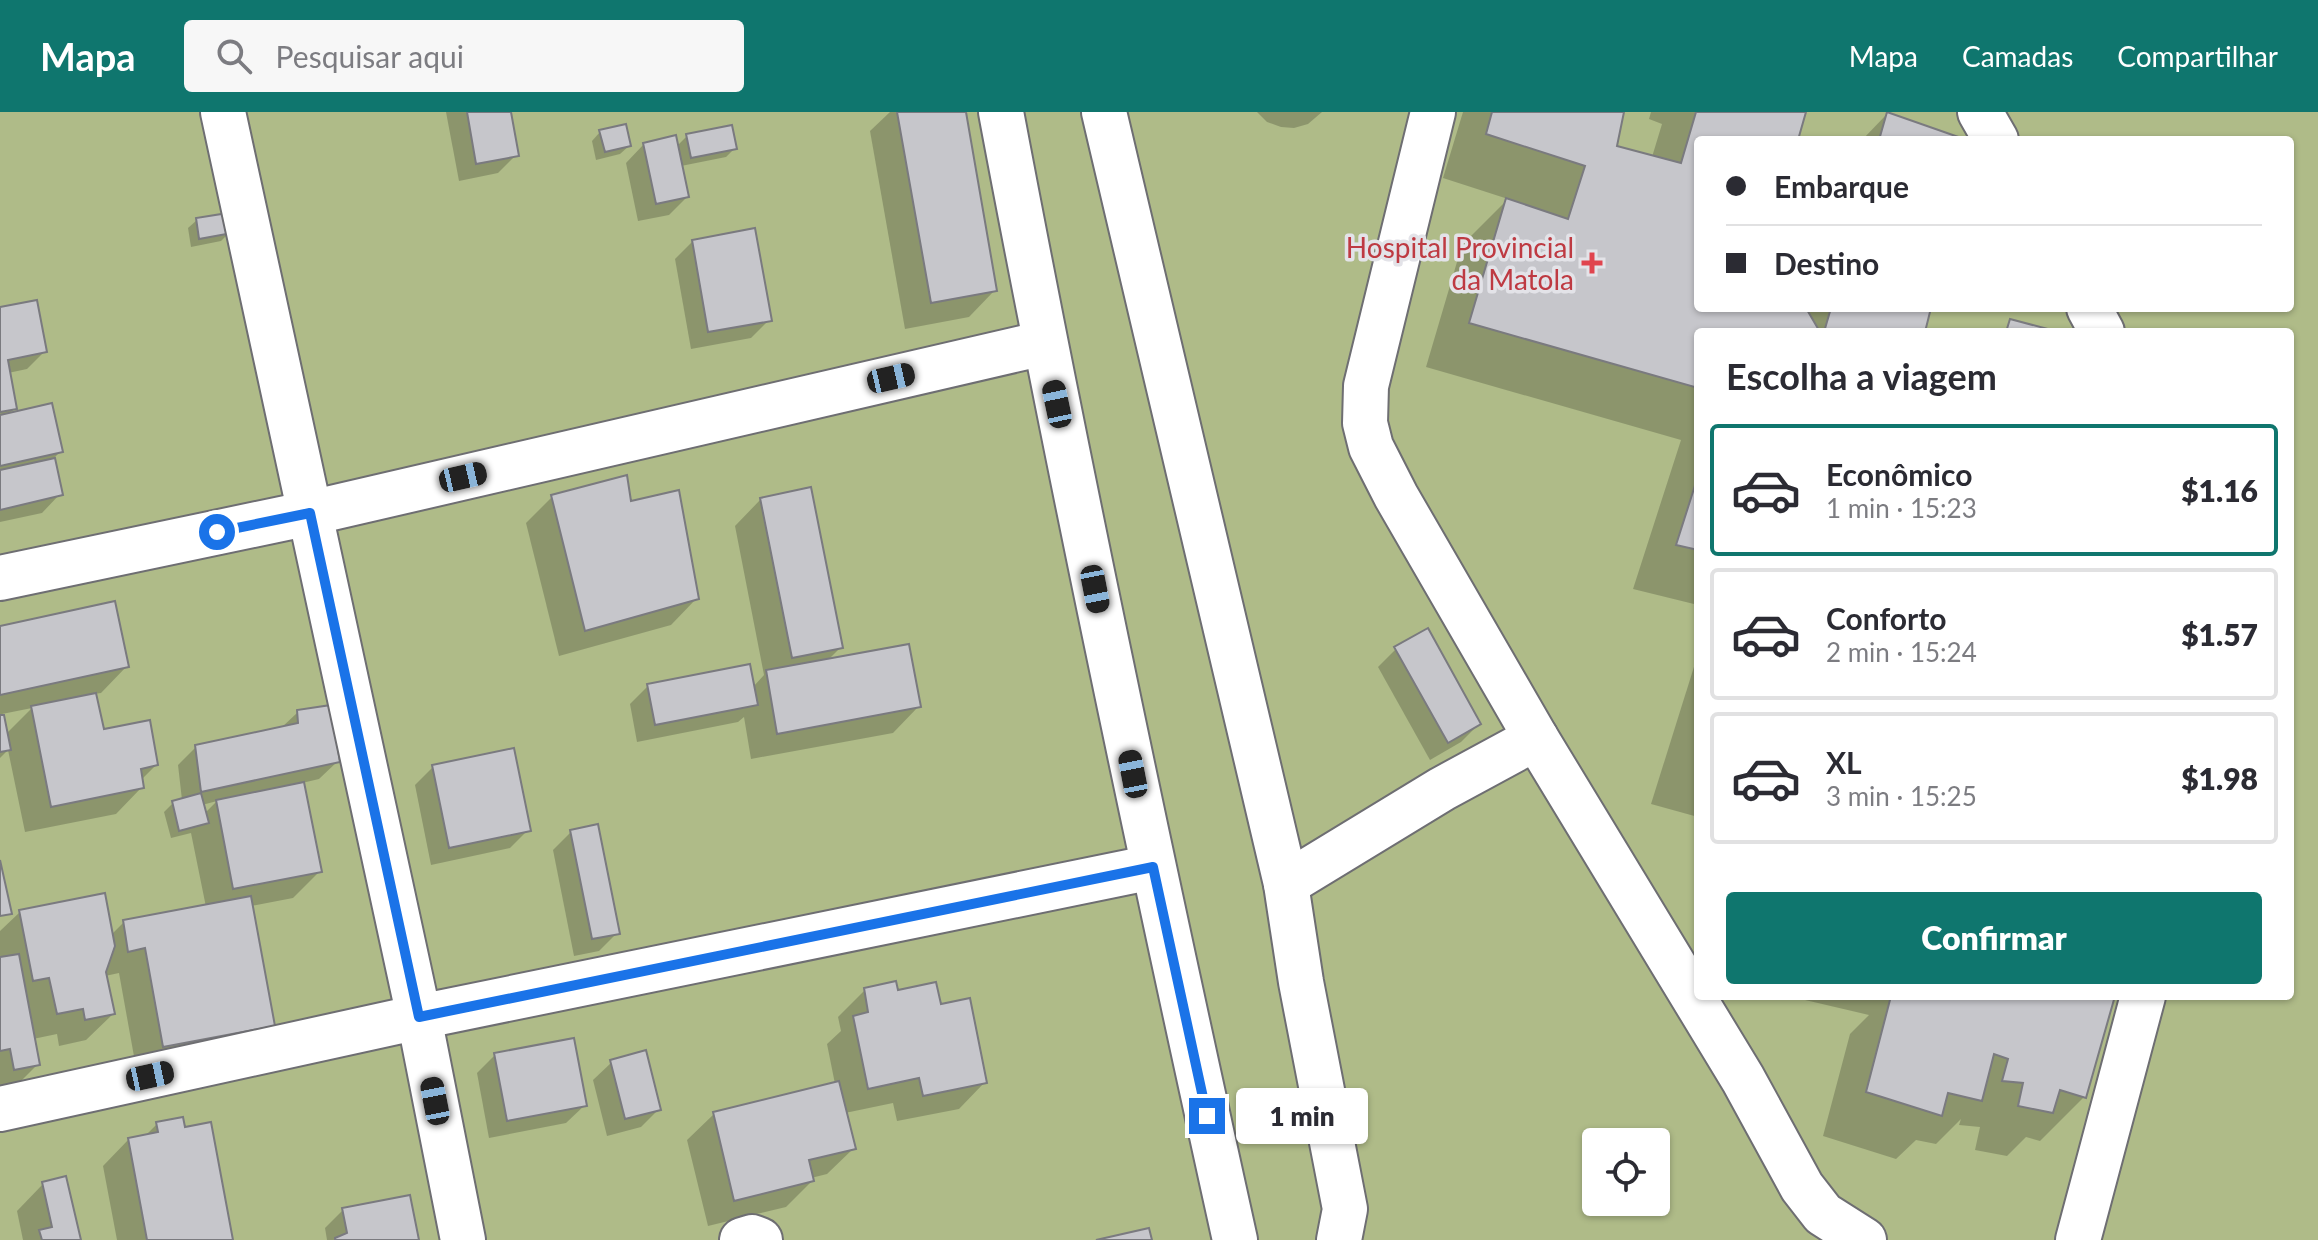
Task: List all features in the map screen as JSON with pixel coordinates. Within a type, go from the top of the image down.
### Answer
[{"type":"street","points":[[223,112],[419,1017],[463,1240]]},
{"type":"street","points":[[1001,112],[1044,343],[1153,867],[1235,1240]]},
{"type":"street","points":[[1104,112],[1286,884],[1301,982],[1350,1230]]},
{"type":"street","points":[[1433,112],[1366,386],[1365,423],[1371,447],[1396,496],[1536,738],[1694,998]]},
{"type":"street","points":[[1980,112],[1994,136]]},
{"type":"street","points":[[0,578],[310,513],[1044,343]]},
{"type":"street","points":[[1286,884],[1442,789],[1536,738]]},
{"type":"street","points":[[0,1109],[419,1017],[1153,867]]},
{"type":"street","points":[[1695,1000],[1743,1079],[1802,1187],[1823,1214],[1864,1240]]},
{"type":"street","points":[[2078,1240],[2142,1000]]},
{"type":"street","points":[[742,1240],[752,1237],[760,1240]]},
{"type":"green space","points":[[0,112],[2318,112],[2318,1240],[0,1240]]},
{"type":"building","points":[[467,112],[511,112],[519,156],[476,164]]},
{"type":"building","points":[[897,112],[966,112],[997,291],[931,303]]},
{"type":"building","name":"Hospital Provincial da Matola","points":[[1492,112],[1624,112],[1617,146],[1681,163],[1696,112],[1806,112],[1799,136],[1694,136],[1694,312],[1808,312],[1818,328],[1694,328],[1694,387],[1469,323],[1506,198],[1568,219],[1585,166],[1486,134]]},
{"type":"building","points":[[1887,112],[1956,136],[1880,136]]},
{"type":"building","points":[[626,124],[631,146],[605,152],[599,130]]},
{"type":"building","points":[[732,125],[737,149],[691,158],[686,134]]},
{"type":"building","points":[[676,135],[689,197],[656,204],[643,143]]},
{"type":"building","points":[[228,213],[232,233],[199,239],[196,218]]},
{"type":"building","points":[[755,228],[772,321],[708,332],[692,240]]},
{"type":"building","points":[[37,300],[47,352],[8,360],[17,409],[0,412],[0,307]]},
{"type":"building","points":[[1830,312],[1930,312],[1926,328],[1825,328]]},
{"type":"building","points":[[2010,319],[2044,328],[2007,328]]},
{"type":"building","points":[[52,403],[63,452],[0,466],[0,415]]},
{"type":"building","points":[[55,458],[63,495],[0,510],[0,470]]},
{"type":"building","points":[[627,475],[631,501],[679,490],[699,599],[585,631],[551,495]]},
{"type":"building","points":[[811,487],[843,648],[792,658],[760,498]]},
{"type":"building","points":[[1694,489],[1694,549],[1676,545]]},
{"type":"building","points":[[115,601],[129,667],[0,695],[0,626]]},
{"type":"building","points":[[1428,628],[1481,724],[1448,743],[1394,647]]},
{"type":"building","points":[[909,644],[921,707],[777,734],[766,670]]},
{"type":"building","points":[[750,664],[758,705],[655,725],[647,684]]},
{"type":"building","points":[[96,693],[104,729],[150,720],[158,765],[141,769],[144,788],[51,807],[31,706]]},
{"type":"building","points":[[331,705],[340,762],[201,792],[195,745],[298,723],[297,710]]},
{"type":"building","points":[[0,715],[4,715],[11,750],[0,752]]},
{"type":"building","points":[[514,748],[531,831],[449,848],[432,765]]},
{"type":"building","points":[[304,782],[322,872],[233,889],[216,800]]},
{"type":"building","points":[[201,793],[209,823],[179,831],[172,801]]},
{"type":"building","points":[[598,824],[620,934],[592,939],[570,830]]},
{"type":"building","points":[[0,860],[12,914],[0,916]]},
{"type":"building","points":[[105,893],[115,946],[106,972],[115,1014],[85,1020],[83,1009],[57,1014],[49,978],[33,981],[19,910]]},
{"type":"building","points":[[251,896],[275,1026],[163,1047],[145,948],[128,952],[123,920]]},
{"type":"building","points":[[19,954],[40,1065],[14,1070],[10,1049],[0,1051],[0,957]]},
{"type":"building","points":[[896,981],[898,990],[936,982],[941,1004],[970,998],[987,1083],[923,1096],[919,1078],[868,1089],[853,1016],[868,1012],[864,988]]},
{"type":"building","points":[[1890,1000],[2114,1000],[2086,1098],[2060,1090],[2053,1113],[2018,1106],[2023,1083],[2002,1081],[2008,1059],[1994,1054],[1982,1101],[1948,1093],[1942,1116],[1866,1092]]},
{"type":"building","points":[[574,1038],[587,1106],[507,1121],[494,1053]]},
{"type":"building","points":[[646,1050],[661,1110],[625,1119],[610,1060]]},
{"type":"building","points":[[839,1081],[856,1149],[809,1160],[814,1181],[734,1201],[713,1112]]},
{"type":"building","points":[[183,1117],[185,1127],[211,1122],[233,1240],[147,1240],[128,1138],[158,1132],[156,1122]]},
{"type":"building","points":[[66,1176],[81,1240],[42,1240],[39,1230],[52,1227],[42,1182]]},
{"type":"building","points":[[410,1195],[419,1240],[335,1240],[347,1233],[342,1208]]},
{"type":"building","points":[[1149,1228],[1152,1240],[1096,1240]]},
{"type":"place","name":"Hospital Provincial da Matola","points":[[1592,263]]},
{"type":"route","points":[[217,532],[310,513],[419,1017],[1153,867],[1207,1116]]}]
